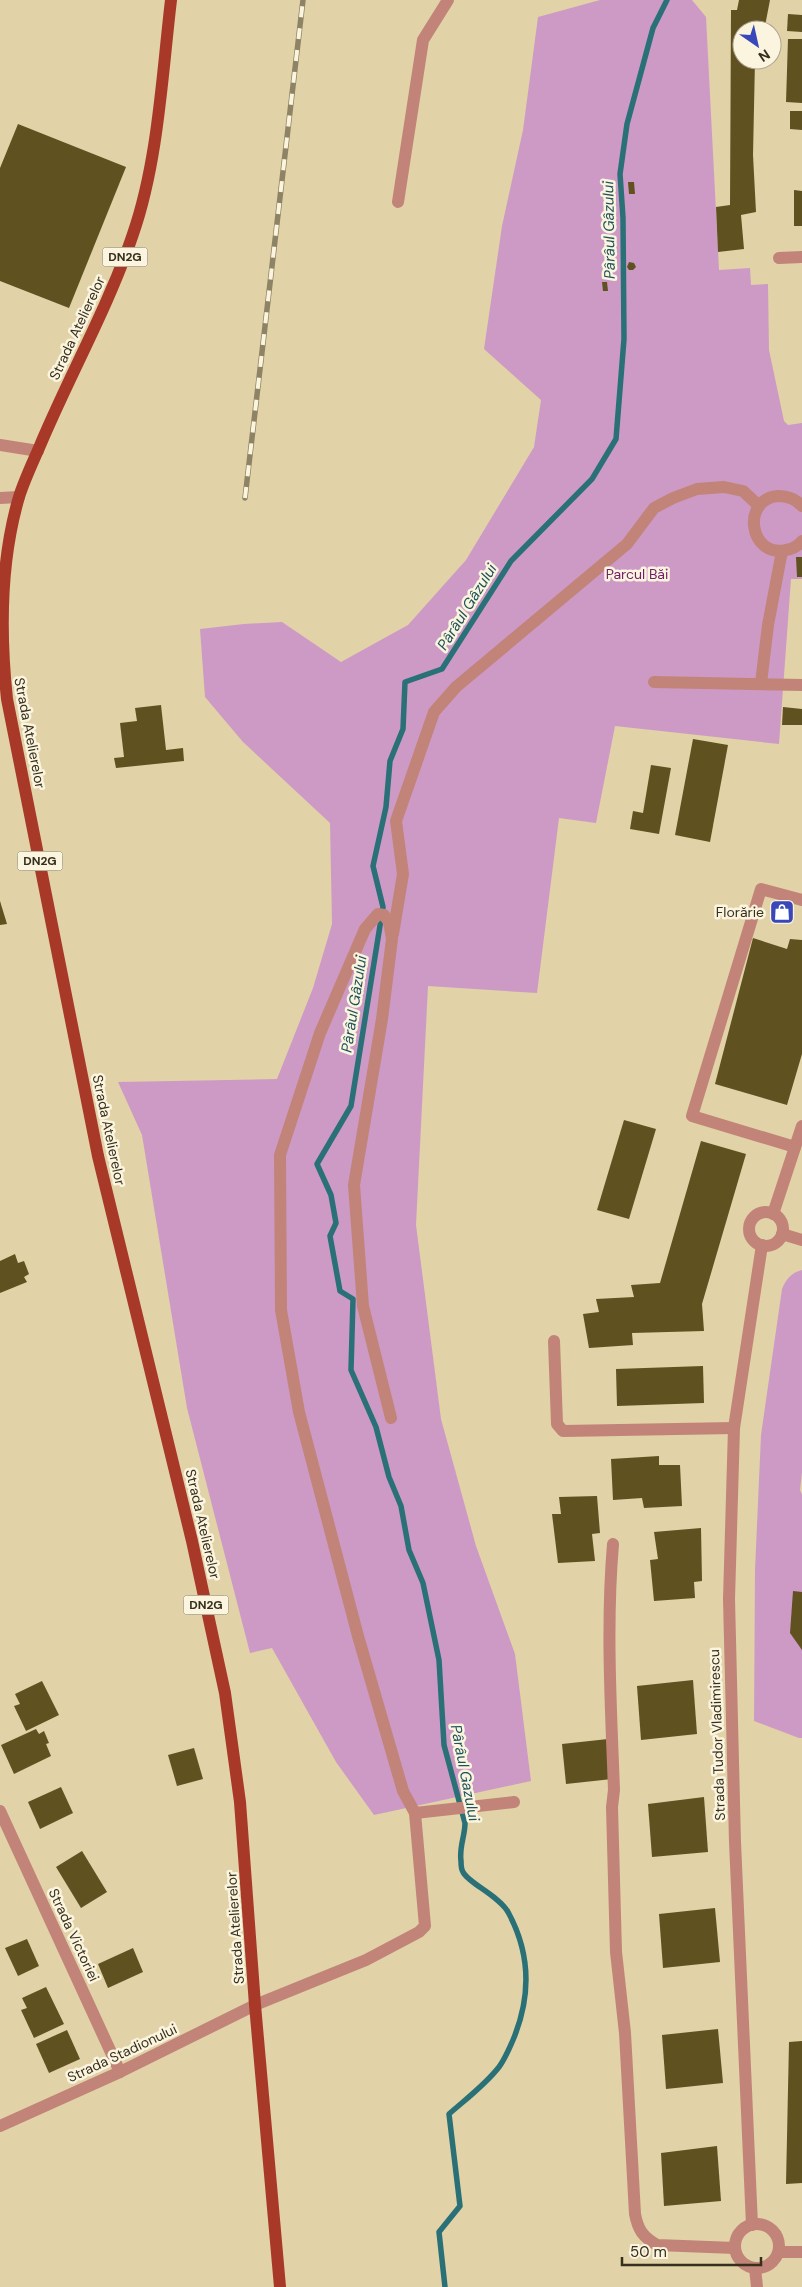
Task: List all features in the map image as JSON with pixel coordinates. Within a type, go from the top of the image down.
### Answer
[{"type":"main road","name":"Strada Atelierelor","points":[[171,0],[147,182],[134,232],[118,278],[54,413],[19,497],[9,542],[2,607],[1,655],[7,699],[98,1156],[185,1512],[225,1693],[240,1802],[255,2005],[280,2287]]},
{"type":"street","points":[[398,202],[423,40],[448,0]]},
{"type":"street","points":[[780,258],[802,257]]},
{"type":"street","points":[[0,445],[38,451]]},
{"type":"street","points":[[391,1418],[363,1306],[354,1185],[382,1019],[392,939],[403,874],[396,821],[434,712],[456,687],[627,544],[654,508],[672,498],[697,489],[724,487],[743,491],[759,506]]},
{"type":"street","points":[[802,506],[792,498],[774,496],[759,506],[753,523],[758,540],[773,551],[791,549],[802,541]]},
{"type":"street","points":[[0,498],[19,497]]},
{"type":"street","points":[[761,683],[768,626],[782,551]]},
{"type":"street","points":[[654,682],[802,685]]},
{"type":"street","points":[[795,1147],[692,1116],[761,890],[802,900]]},
{"type":"street","points":[[392,939],[389,922],[381,914],[365,929],[320,1034],[280,1154],[281,1310],[299,1412],[355,1627],[403,1792],[415,1813],[514,1802]]},
{"type":"street","points":[[773,1214],[802,1126]]},
{"type":"street","points":[[760,1213],[773,1214],[780,1220],[782,1234],[775,1243],[762,1245],[756,1243],[750,1235],[751,1221],[760,1213]]},
{"type":"street","points":[[782,1234],[802,1240]]},
{"type":"street","name":"Strada Tudor Vladimirescu","points":[[752,2225],[736,1842],[729,1599],[734,1428],[762,1245]]},
{"type":"street","points":[[554,1341],[557,1424],[564,1431],[734,1428]]},
{"type":"street","points":[[613,1544],[609,1590],[609,1643],[614,1790],[612,1807],[616,1952],[624,2033],[635,2214],[638,2228],[646,2239],[657,2245],[735,2248]]},
{"type":"street","name":"Strada Victoriei","points":[[0,1811],[120,2072]]},
{"type":"street","name":"Strada Stadionului","points":[[0,2126],[120,2072],[255,2005],[366,1960],[419,1932],[425,1926],[415,1813]]},
{"type":"street","points":[[759,2224],[773,2231],[777,2237],[779,2252],[770,2264],[756,2268],[742,2262],[735,2248],[739,2234],[752,2225],[759,2224]]},
{"type":"street","points":[[779,2252],[802,2252]]},
{"type":"street","points":[[756,2268],[757,2287]]},
{"type":"green space","name":"Parcul Băi","points":[[600,0],[692,0],[706,17],[719,270],[750,268],[751,285],[768,284],[769,350],[784,421],[788,425],[802,423],[802,579],[791,579],[779,744],[615,726],[596,823],[559,818],[537,993],[428,986],[416,1225],[441,1419],[476,1546],[515,1654],[531,1781],[374,1815],[336,1762],[272,1648],[250,1653],[187,1408],[142,1135],[118,1082],[277,1079],[313,988],[332,924],[330,823],[243,742],[205,697],[200,629],[282,622],[341,662],[408,625],[466,560],[534,447],[541,400],[484,349],[502,226],[523,130],[538,17]]},
{"type":"green space","points":[[802,1270],[802,1472],[800,1490],[802,1495],[802,1738],[799,1738],[754,1721],[755,1570],[761,1435],[782,1289],[789,1277]]},
{"type":"building","points":[[739,0],[770,0],[766,20],[732,20],[732,70],[755,70],[753,155],[756,212],[741,215],[744,249],[718,252],[716,207],[730,205],[731,10],[737,10]]},
{"type":"building","points":[[788,14],[802,15],[802,32],[787,31]]},
{"type":"building","points":[[788,39],[802,39],[802,103],[786,102]]},
{"type":"building","points":[[790,111],[802,111],[802,130],[790,129]]},
{"type":"building","points":[[18,124],[126,167],[69,308],[0,281],[0,168]]},
{"type":"building","points":[[628,182],[634,182],[635,194],[629,194]]},
{"type":"building","points":[[794,190],[802,191],[802,226],[794,226]]},
{"type":"building","points":[[629,262],[634,263],[636,267],[633,270],[629,270],[627,267]]},
{"type":"building","points":[[602,282],[607,282],[608,291],[603,291]]},
{"type":"building","points":[[796,557],[802,557],[802,577],[797,577]]},
{"type":"building","points":[[161,705],[166,750],[183,748],[184,761],[116,768],[114,758],[124,757],[120,723],[137,721],[135,708]]},
{"type":"building","points":[[783,707],[802,709],[802,725],[782,725]]},
{"type":"building","points":[[693,739],[728,745],[710,842],[675,835]]},
{"type":"building","points":[[651,765],[671,768],[659,834],[630,829],[633,811],[643,813]]},
{"type":"building","points":[[0,901],[7,924],[0,925]]},
{"type":"building","points":[[753,938],[787,949],[790,939],[802,940],[802,1054],[787,1105],[715,1084]]},
{"type":"building","points":[[624,1120],[656,1129],[629,1219],[597,1210]]},
{"type":"building","points":[[701,1141],[746,1154],[702,1304],[704,1331],[632,1333],[633,1345],[589,1348],[583,1314],[599,1312],[596,1299],[634,1297],[631,1285],[660,1283]]},
{"type":"building","points":[[15,1254],[18,1263],[24,1261],[29,1274],[24,1277],[27,1282],[0,1293],[0,1261]]},
{"type":"building","points":[[703,1366],[704,1403],[617,1406],[616,1369]]},
{"type":"building","points":[[659,1456],[659,1465],[680,1465],[682,1506],[644,1508],[642,1498],[613,1500],[611,1459]]},
{"type":"building","points":[[597,1496],[600,1533],[592,1534],[595,1561],[558,1563],[552,1514],[561,1514],[559,1497]]},
{"type":"building","points":[[701,1528],[702,1581],[694,1582],[695,1598],[654,1601],[650,1560],[658,1559],[654,1532]]},
{"type":"building","points":[[793,1591],[802,1592],[802,1650],[790,1633]]},
{"type":"building","points":[[693,1680],[697,1734],[641,1740],[637,1686]]},
{"type":"building","points":[[42,1681],[59,1715],[26,1731],[14,1706],[20,1704],[15,1694]]},
{"type":"building","points":[[36,1729],[39,1734],[44,1731],[49,1743],[46,1744],[51,1756],[14,1774],[1,1745]]},
{"type":"building","points":[[608,1739],[612,1779],[566,1784],[562,1744]]},
{"type":"building","points":[[194,1748],[203,1779],[177,1786],[168,1755]]},
{"type":"building","points":[[61,1787],[73,1813],[40,1829],[28,1802]]},
{"type":"building","points":[[704,1797],[708,1852],[652,1857],[648,1804]]},
{"type":"building","points":[[82,1851],[107,1892],[81,1908],[56,1867]]},
{"type":"building","points":[[715,1908],[720,1962],[663,1968],[659,1914]]},
{"type":"building","points":[[27,1939],[39,1966],[18,1976],[5,1948]]},
{"type":"building","points":[[133,1948],[143,1972],[108,1988],[98,1964]]},
{"type":"building","points":[[46,1987],[64,2024],[34,2038],[21,2010],[27,2008],[22,1998]]},
{"type":"building","points":[[718,2029],[723,2083],[666,2089],[662,2035]]},
{"type":"building","points":[[67,2030],[80,2059],[49,2073],[36,2044]]},
{"type":"building","points":[[802,2041],[802,2183],[786,2184],[789,2042]]},
{"type":"building","points":[[717,2146],[721,2201],[664,2206],[661,2153]]},
{"type":"waterway","name":"Pârâul Gâzului","points":[[445,2287],[439,2232],[460,2206],[449,2114],[488,2080],[507,2054],[523,2008],[526,1976],[521,1944],[508,1912],[497,1900],[466,1876],[462,1869],[461,1851],[465,1823],[444,1745],[439,1660],[423,1583],[409,1550],[401,1506],[389,1477],[376,1427],[351,1370],[353,1299],[340,1291],[330,1236],[336,1223],[331,1195],[317,1164],[351,1106],[383,907],[373,866],[386,807],[390,761],[403,729],[405,682],[442,669],[511,561],[592,479],[616,439],[624,339],[623,218],[620,174],[627,124],[653,28],[667,0]]},
{"type":"railway","points":[[245,498],[303,0]]},
{"type":"place","name":"Florărie","points":[[782,912]]},
{"type":"water label","name":"Pârâul Gazului","points":[[465,1773]]}]
